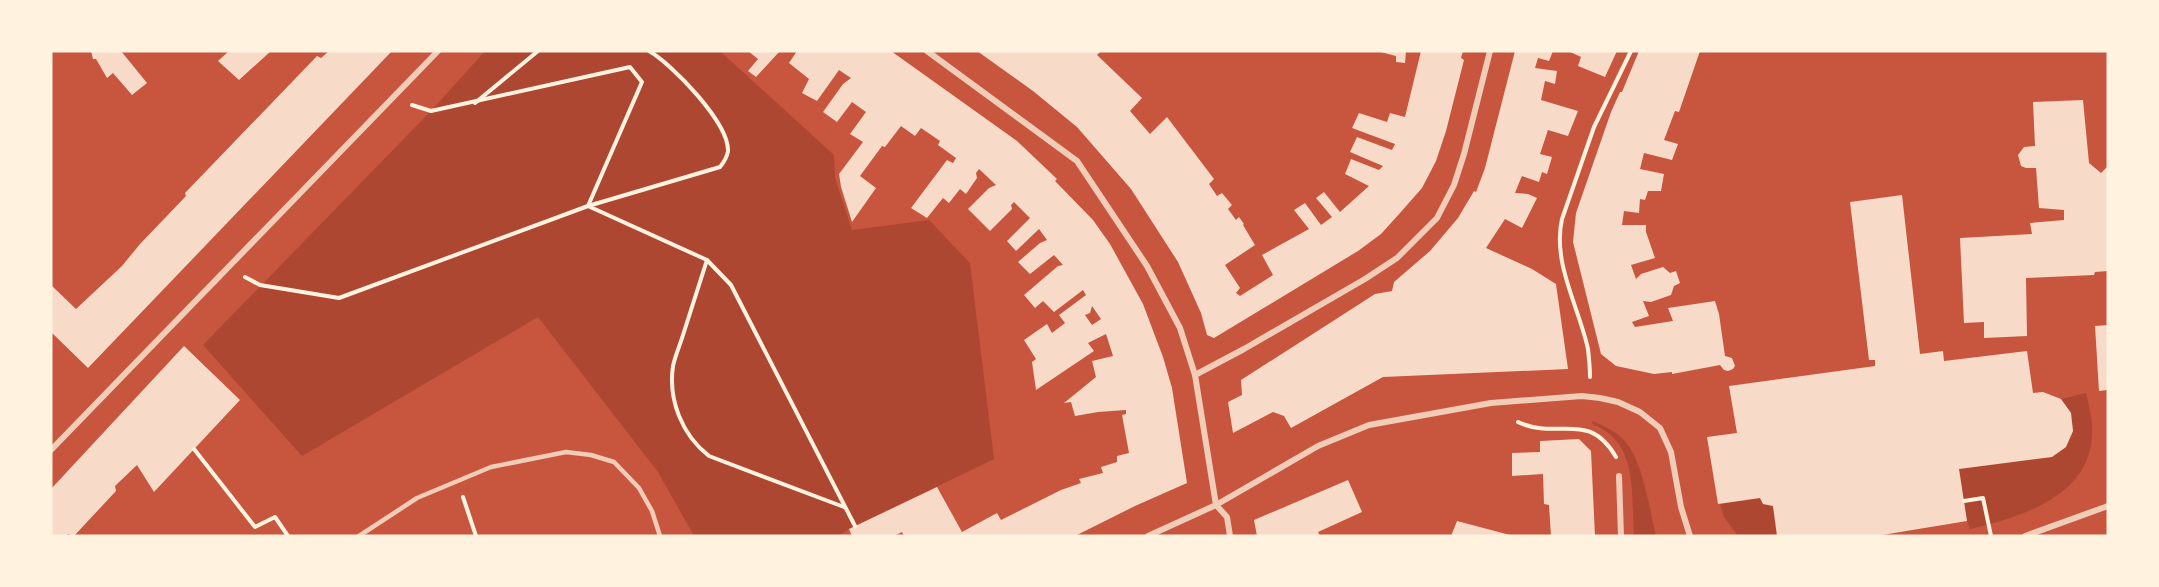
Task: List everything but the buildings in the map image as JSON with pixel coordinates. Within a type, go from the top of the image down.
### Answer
[{"type":"street","points":[[51,450],[438,51]]},
{"type":"street","points":[[927,51],[1077,161],[1147,266],[1180,328],[1195,375],[1216,505],[1227,517],[1230,536]]},
{"type":"street","points":[[1195,375],[1365,279],[1397,258],[1437,218],[1454,184],[1464,154],[1490,51]]},
{"type":"street","points":[[1148,536],[1216,505],[1318,446],[1369,425],[1491,403],[1592,396],[1618,402],[1640,412],[1660,428],[1671,452],[1681,507],[1690,536]]},
{"type":"street","points":[[1619,476],[1621,536]]},
{"type":"street","points":[[2025,536],[2108,506]]},
{"type":"lane","points":[[359,536],[417,498],[491,467],[566,452],[591,455],[614,462],[639,488],[652,511],[660,536]]},
{"type":"path","points":[[474,103],[538,51]]},
{"type":"path","points":[[229,267],[260,285],[339,298],[588,206],[720,167],[726,160],[728,149],[715,118],[678,75],[649,51]]},
{"type":"path","points":[[1592,396],[1588,350],[1562,260],[1559,234],[1562,219],[1594,127],[1631,51]]},
{"type":"path","points":[[393,99],[430,111],[630,67],[642,82],[588,206]]},
{"type":"path","points":[[588,206],[707,260],[731,285],[855,526]]},
{"type":"path","points":[[707,260],[673,366],[675,401],[685,430],[698,447],[710,456],[844,507]]},
{"type":"path","points":[[1491,403],[1497,412],[1530,428],[1542,430],[1578,428],[1593,432],[1607,442],[1616,457],[1619,476]]},
{"type":"path","points":[[194,449],[255,527],[275,517],[288,536]]},
{"type":"path","points":[[457,481],[476,536]]},
{"type":"path","points":[[1964,501],[1983,498],[1990,536]]},
{"type":"shaded area","points":[[485,51],[720,51],[834,155],[835,178],[852,230],[929,220],[970,263],[994,459],[838,536],[694,536],[658,472],[538,317],[302,456],[203,345],[431,111]]},
{"type":"shaded area","points":[[2086,393],[2092,434],[2088,455],[2079,473],[2066,488],[2049,501],[2010,518],[1970,529],[1959,469],[2052,457],[2066,447],[2073,431],[2071,413],[2061,399]]},
{"type":"shaded area","points":[[1593,421],[1618,435],[1631,451],[1645,487],[1656,536],[1634,536],[1632,487],[1625,456],[1618,443],[1607,432],[1592,424]]},
{"type":"shaded area","points":[[1760,498],[1763,504],[1773,506],[1777,536],[1738,536],[1724,517],[1720,504]]}]
